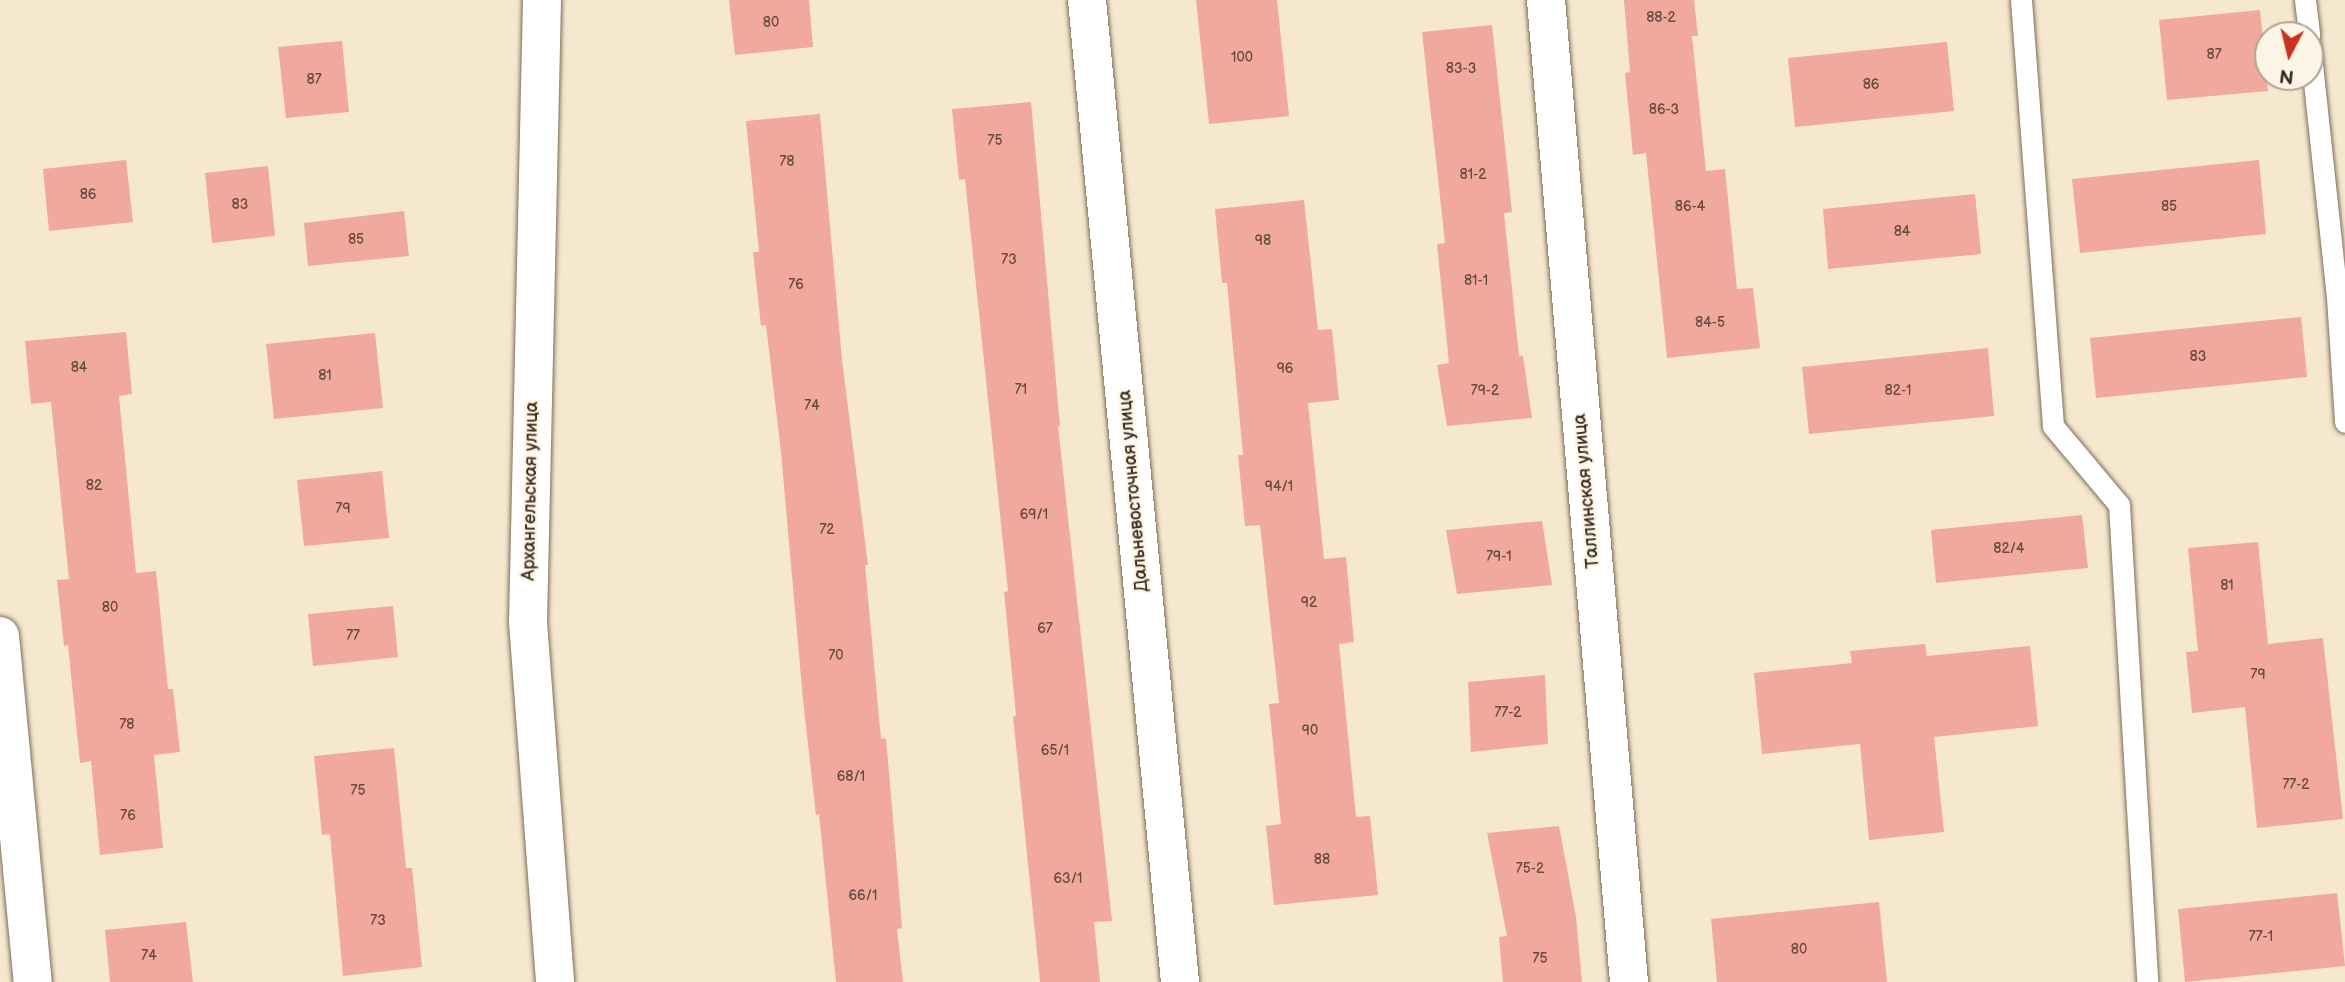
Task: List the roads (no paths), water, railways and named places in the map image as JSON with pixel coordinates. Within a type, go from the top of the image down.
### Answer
[{"type":"street","name":"Архангельская улица","points":[[542,0],[527,622],[555,982]]},
{"type":"street","name":"Дальневосточная улица","points":[[1087,0],[1180,982]]},
{"type":"street","name":"Таллинская улица","points":[[1546,0],[1629,982]]},
{"type":"street","points":[[0,636],[33,982]]},
{"type":"lane","points":[[2021,0],[2053,426],[2119,505],[2147,982]]},
{"type":"lane","points":[[2305,0],[2307,21]]},
{"type":"lane","points":[[2315,91],[2337,297],[2345,422]]}]
